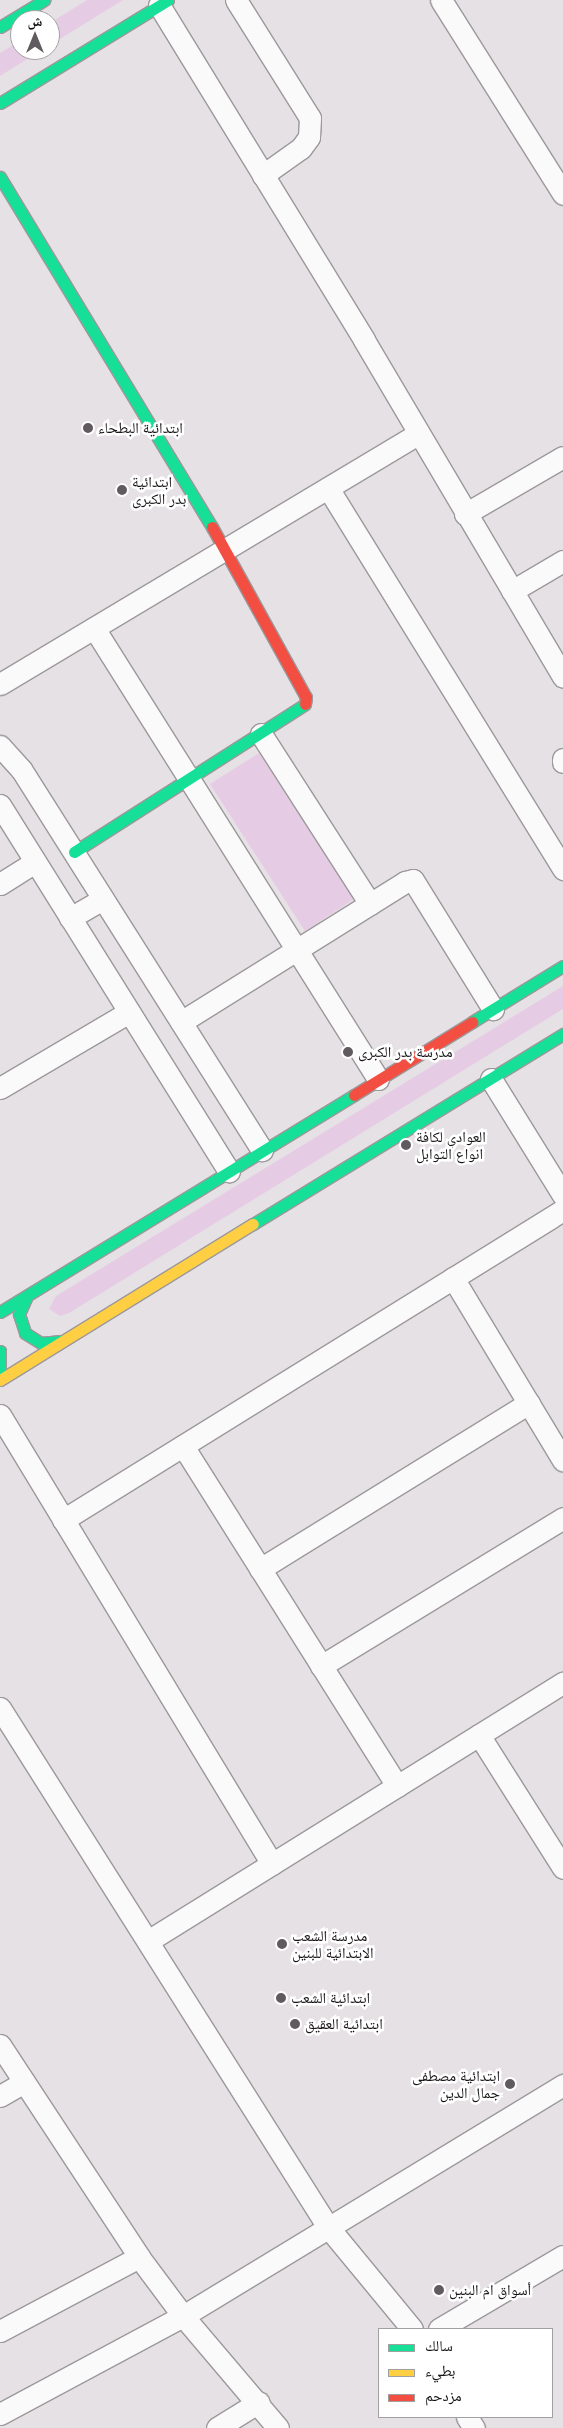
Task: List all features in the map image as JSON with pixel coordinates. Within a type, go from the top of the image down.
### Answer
[{"type":"main road","points":[[22,10],[44,0]]},
{"type":"main road","points":[[0,102],[164,3]]},
{"type":"main road","points":[[0,177],[225,550],[306,697],[304,704],[262,734],[188,778],[74,852]]},
{"type":"main road","points":[[0,1312],[563,966]]},
{"type":"main road","points":[[0,1380],[60,1341],[563,1034]]},
{"type":"main road","points":[[27,1296],[19,1314],[25,1333],[41,1343],[60,1341]]},
{"type":"main road","points":[[0,1351],[0,1375]]},
{"type":"street","points":[[236,0],[310,118],[309,137],[301,148],[263,175]]},
{"type":"street","points":[[441,0],[563,194]]},
{"type":"street","points":[[164,3],[263,175],[563,676]]},
{"type":"street","points":[[0,684],[418,434]]},
{"type":"street","points":[[465,514],[563,458]]},
{"type":"street","points":[[328,488],[563,869]]},
{"type":"street","points":[[512,591],[563,561]]},
{"type":"street","points":[[94,628],[378,1079]]},
{"type":"street","points":[[262,734],[370,904]]},
{"type":"street","points":[[0,746],[21,769],[262,1150]]},
{"type":"street","points":[[0,806],[229,1171]]},
{"type":"street","points":[[0,884],[35,862]]},
{"type":"street","points":[[181,1022],[405,882],[413,880],[493,1009]]},
{"type":"street","points":[[70,918],[103,898]]},
{"type":"street","points":[[0,1088],[129,1012]]},
{"type":"street","points":[[491,1079],[563,1195]]},
{"type":"street","points":[[64,1520],[563,1210]]},
{"type":"street","points":[[453,1278],[563,1460]]},
{"type":"street","points":[[260,1569],[529,1403]]},
{"type":"street","points":[[0,1415],[272,1864]]},
{"type":"street","points":[[183,1446],[397,1786]]},
{"type":"street","points":[[321,1666],[563,1518]]},
{"type":"street","points":[[148,1941],[563,1683]]},
{"type":"street","points":[[0,1708],[328,2227],[411,2328]]},
{"type":"street","points":[[480,1735],[563,1868]]},
{"type":"street","points":[[0,2044],[139,2257],[183,2316],[259,2402],[278,2428]]},
{"type":"street","points":[[0,2096],[24,2082]]},
{"type":"street","points":[[0,2414],[183,2316],[563,2085]]},
{"type":"street","points":[[441,2328],[563,2256]]},
{"type":"street","points":[[0,2331],[139,2257]]},
{"type":"street","points":[[217,2428],[259,2402]]},
{"type":"shaded area","points":[[87,0],[123,0],[60,39],[60,17]]},
{"type":"shaded area","points":[[10,47],[10,60],[26,60],[0,76],[0,53]]},
{"type":"shaded area","points":[[259,753],[354,899],[305,931],[210,784]]},
{"type":"shaded area","points":[[563,986],[563,1009],[69,1313],[60,1316],[49,1309],[56,1296]]},
{"type":"traffic: fast","points":[[0,27],[44,0]]},
{"type":"traffic: fast","points":[[0,103],[168,0]]},
{"type":"traffic: fast","points":[[0,177],[212,527]]},
{"type":"traffic: fast","points":[[74,852],[305,704]]},
{"type":"traffic: fast","points":[[472,1022],[563,966]]},
{"type":"traffic: fast","points":[[253,1224],[563,1034]]},
{"type":"traffic: fast","points":[[0,1312],[354,1095]]},
{"type":"traffic: fast","points":[[27,1296],[19,1314],[25,1333],[41,1343],[61,1341]]},
{"type":"traffic: fast","points":[[0,1351],[0,1375]]},
{"type":"traffic: slow","points":[[0,1380],[253,1224]]},
{"type":"traffic: jam","points":[[212,527],[306,697],[305,704]]},
{"type":"traffic: jam","points":[[354,1095],[472,1022]]},
{"type":"place","name":"ابتدائية البطحاء","points":[[88,428]]},
{"type":"place","name":"ابتدائية بدر الكبرى","points":[[122,490]]},
{"type":"place","name":"مدرسة بدر الكبرى","points":[[348,1052]]},
{"type":"place","name":"العوادي لكافة انواع التوابل","points":[[406,1145]]},
{"type":"place","name":"مدرسة الشعب الابتدائية للبنين","points":[[282,1944]]},
{"type":"place","name":"ابتدائية الشعب","points":[[281,1998]]},
{"type":"place","name":"ابتدائية العقيق","points":[[295,2024]]},
{"type":"place","name":"ابتدائية مصطفى جمال الدين","points":[[510,2084]]},
{"type":"place","name":"أسواق ام البنين","points":[[439,2290]]}]
